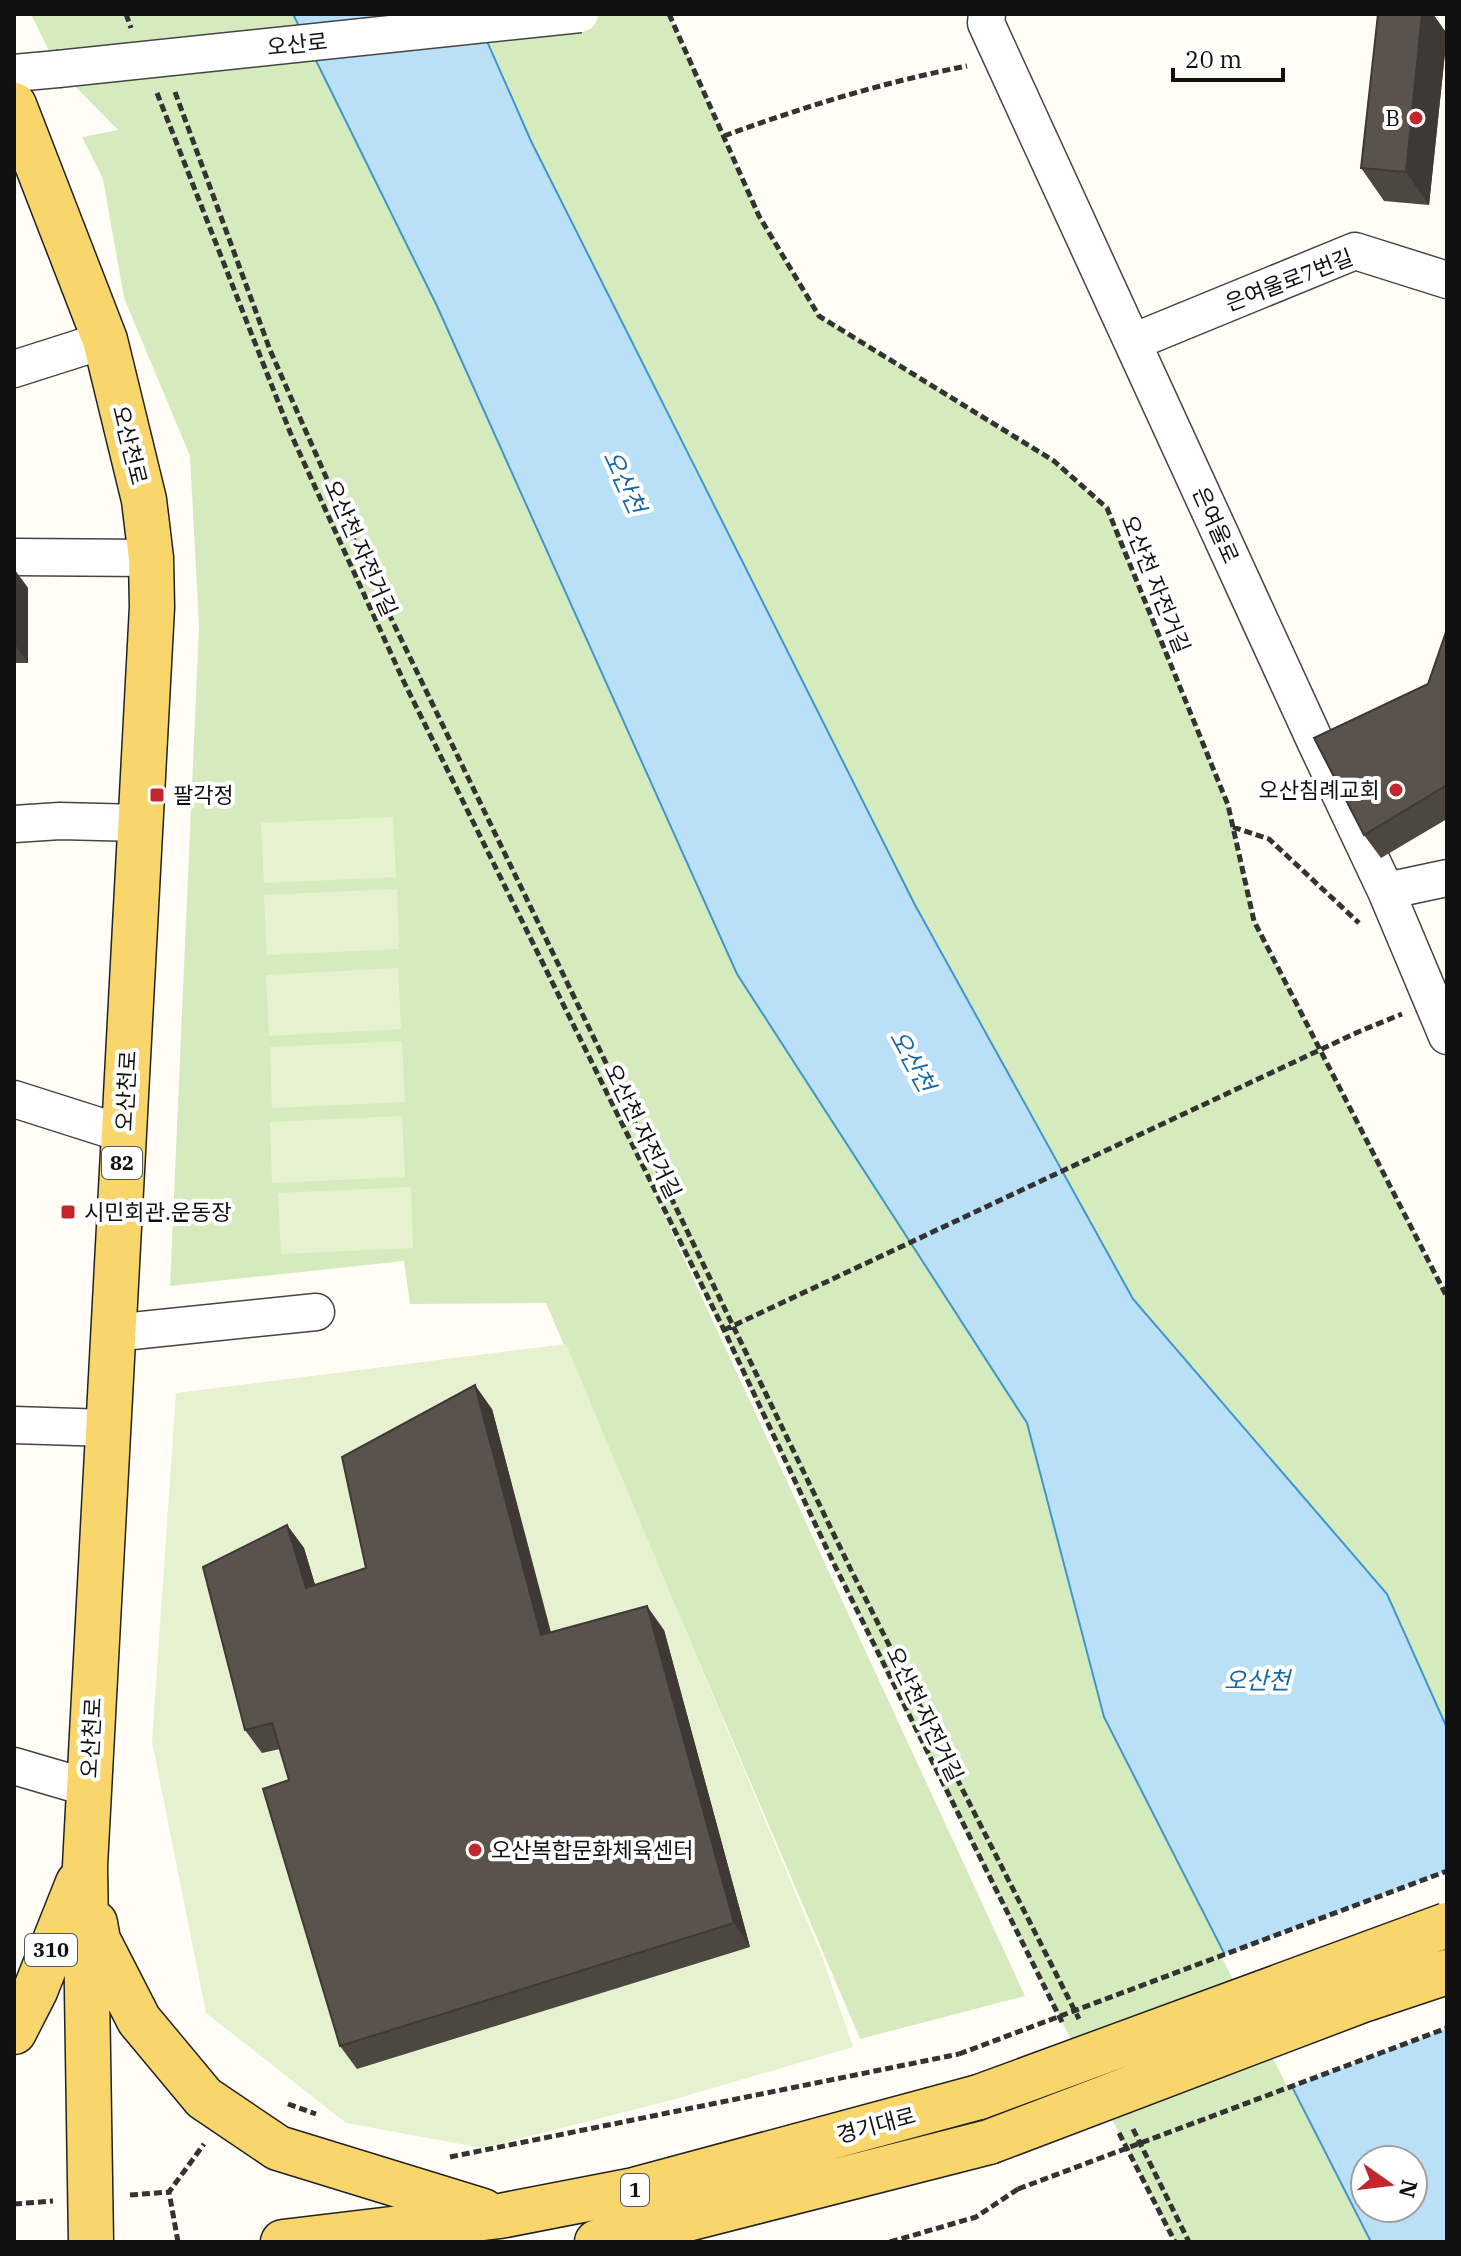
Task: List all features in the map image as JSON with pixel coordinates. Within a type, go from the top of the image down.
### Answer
[{"type":"main road","name":"오산천로","points":[[14,105],[105,340],[144,500],[151,558],[152,607],[85,1866],[91,2242]]},
{"type":"main road","name":"310","points":[[14,2032],[35,1991],[85,1866]]},
{"type":"main road","points":[[85,1866],[98,1940],[139,2020],[204,2098],[278,2148],[500,2216]]},
{"type":"main road","name":"경기대로","points":[[283,2242],[500,2216],[634,2190],[979,2097],[1447,1925]]},
{"type":"main road","name":"경기대로","points":[[597,2242],[989,2142],[1360,2001],[1447,1972]]},
{"type":"street","name":"오산로","points":[[14,73],[580,14]]},
{"type":"street","name":"은여울로","points":[[987,14],[986,23],[1133,342],[1331,739],[1386,891],[1447,1036]]},
{"type":"street","name":"은여울로7번길","points":[[1133,342],[1355,251],[1447,280]]},
{"type":"street","points":[[14,369],[105,340]]},
{"type":"street","points":[[14,557],[151,558]]},
{"type":"street","points":[[14,824],[60,821],[140,823]]},
{"type":"street","points":[[1386,891],[1447,878]]},
{"type":"street","points":[[14,1099],[124,1134]]},
{"type":"street","points":[[113,1333],[316,1312]]},
{"type":"street","points":[[14,1425],[108,1428]]},
{"type":"street","points":[[14,1766],[89,1788]]},
{"type":"path","points":[[126,14],[137,42]]},
{"type":"path","name":"오산천 자전거길","points":[[669,14],[759,216],[819,316],[1054,461],[1107,508],[1228,805],[1254,921],[1447,1297]]},
{"type":"path","points":[[724,136],[783,114],[928,74],[1003,60]]},
{"type":"path","name":"오산천 자전거길","points":[[153,84],[290,432],[404,682],[724,1330],[841,1580],[1065,2029]]},
{"type":"path","points":[[173,87],[270,350],[360,554],[852,1572],[1085,2032]]},
{"type":"path","points":[[1233,827],[1269,839],[1365,929]]},
{"type":"path","points":[[724,1330],[1358,1032],[1433,1002]]},
{"type":"path","points":[[438,2159],[959,2054],[1447,1871]]},
{"type":"path","points":[[890,2242],[976,2217],[1018,2189],[1447,2028]]},
{"type":"path","points":[[277,2100],[321,2116]]},
{"type":"path","points":[[1127,2116],[1189,2242]]},
{"type":"path","points":[[1116,2128],[1175,2242]]},
{"type":"path","points":[[169,2192],[178,2242]]},
{"type":"green space","points":[[31,14],[669,14],[759,216],[819,316],[1054,461],[1107,508],[1228,805],[1254,921],[1447,1297],[1447,2242],[1175,2242],[917,1735],[631,1144],[1025,1996],[860,2039],[546,1303],[410,1304],[404,1261],[170,1286],[199,626],[190,456],[124,298],[103,179],[82,137],[118,130],[58,69]]},
{"type":"green space","points":[[393,817],[396,877],[264,883],[261,823]]},
{"type":"green space","points":[[397,889],[399,949],[267,955],[264,895]]},
{"type":"green space","points":[[398,968],[401,1029],[269,1036],[266,975]]},
{"type":"green space","points":[[402,1041],[405,1102],[272,1108],[270,1047]]},
{"type":"green space","points":[[402,1116],[405,1177],[272,1183],[270,1122]]},
{"type":"green space","points":[[411,1187],[413,1248],[281,1254],[278,1193]]},
{"type":"green space","name":"오산복합문화체육센터","points":[[566,1344],[823,1959],[853,2047],[672,2100],[482,2148],[346,2123],[206,2013],[152,1741],[176,1393]]},
{"type":"water","name":"오산천","points":[[293,14],[475,14],[531,141],[915,905],[1133,1299],[1387,1594],[1447,1728],[1447,2242],[1371,2242],[1362,2224],[1429,2224],[1429,2144],[1349,2144],[1349,2199],[1104,1717],[1027,1423],[737,974],[437,306]]},
{"type":"pier","points":[[1447,1871],[1447,2028],[1288,2088],[1221,1956]]},
{"type":"building","points":[[1378,14],[1422,14],[1406,172],[1361,168]]},
{"type":"building","name":"오산침례교회","points":[[1447,629],[1447,785],[1364,835],[1314,738],[1428,684]]},
{"type":"building","points":[[475,1385],[541,1635],[647,1606],[734,1923],[340,2046],[263,1789],[289,1780],[272,1723],[245,1730],[203,1567],[287,1525],[306,1588],[366,1568],[342,1457]]},
{"type":"place","name":"B","points":[[1416,118]]},
{"type":"place","name":"오산침례교회","points":[[1396,790]]},
{"type":"place","name":"팔각정","points":[[157,795]]},
{"type":"place","name":"시민회관.운동장","points":[[68,1212]]},
{"type":"place","name":"오산복합문화체육센터","points":[[475,1850]]}]
